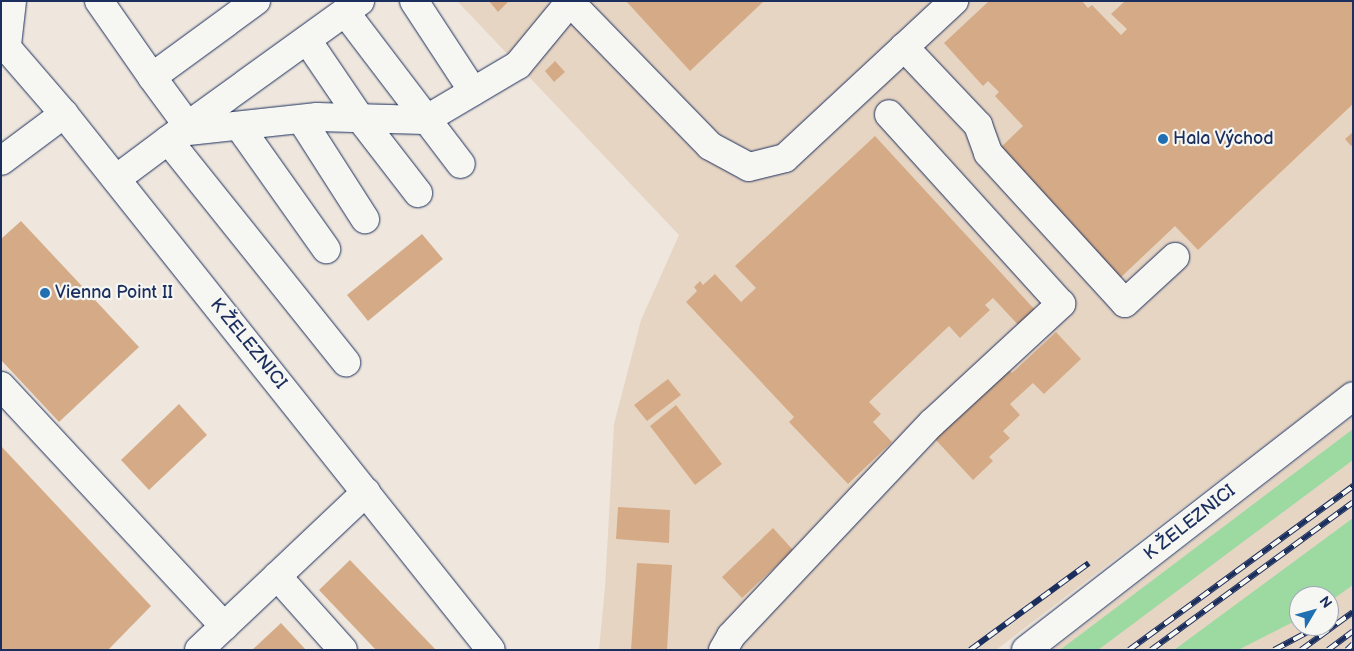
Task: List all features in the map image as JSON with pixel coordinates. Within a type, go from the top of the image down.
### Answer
[{"type":"street","points":[[3,43],[12,1]]},
{"type":"street","points":[[152,78],[256,1]]},
{"type":"street","points":[[414,1],[473,91]]},
{"type":"street","points":[[179,133],[302,119],[425,120],[518,65],[570,2],[710,146],[748,166],[785,158],[954,1]]},
{"type":"street","points":[[109,5],[152,78],[179,133],[346,362]]},
{"type":"street","points":[[116,179],[353,7],[425,120],[461,164]]},
{"type":"street","points":[[307,40],[360,118],[418,193]]},
{"type":"street","name":"K ŽELEZNICI","points":[[3,43],[64,114],[491,650]]},
{"type":"street","points":[[904,47],[978,125],[988,153],[1125,303],[1175,257]]},
{"type":"street","points":[[1,161],[64,114]]},
{"type":"street","points":[[723,650],[730,636],[926,430],[1061,304],[889,114]]},
{"type":"street","points":[[302,119],[365,219]]},
{"type":"street","points":[[239,126],[326,249]]},
{"type":"street","points":[[1,386],[224,626]]},
{"type":"street","name":"K ŽELEZNICI","points":[[1026,650],[1353,396]]},
{"type":"street","points":[[199,650],[366,492]]},
{"type":"street","points":[[277,576],[343,650]]},
{"type":"shaded area","points":[[457,1],[1353,1],[1353,378],[996,650],[599,650],[605,587],[614,424],[641,320],[679,235]]},
{"type":"shaded area","points":[[1353,416],[1353,650],[1052,650]]},
{"type":"green space","points":[[1353,429],[1353,460],[1098,650],[1060,650]]},
{"type":"green space","points":[[1353,518],[1353,585],[1339,595],[1339,586],[1289,586],[1289,624],[1238,650],[1174,650]]},
{"type":"building","points":[[489,1],[509,1],[498,12]]},
{"type":"building","points":[[626,1],[764,1],[690,71]]},
{"type":"building","name":"Hala Východ","points":[[989,1],[1082,1],[1088,8],[1092,5],[1121,35],[1127,29],[1111,14],[1125,1],[1353,1],[1353,104],[1198,250],[1175,226],[1118,280],[997,151],[1023,126],[995,96],[999,92],[988,81],[983,86],[944,43]]},
{"type":"building","points":[[555,61],[565,72],[554,82],[545,71]]},
{"type":"building","points":[[1353,132],[1353,144],[1351,146],[1345,139]]},
{"type":"building","points":[[875,136],[1037,312],[1020,327],[993,298],[985,305],[990,310],[960,338],[949,326],[869,402],[881,414],[873,422],[892,442],[848,484],[789,422],[794,417],[686,302],[697,291],[694,287],[700,281],[703,285],[715,274],[741,302],[756,288],[735,266]]},
{"type":"building","name":"Vienna Point II","points":[[21,221],[139,347],[59,422],[1,360],[1,239]]},
{"type":"building","points":[[422,234],[443,259],[368,321],[347,295]]},
{"type":"building","points":[[1056,332],[1081,359],[1044,394],[1033,383],[1010,404],[1020,415],[1003,431],[1010,438],[989,457],[993,461],[973,480],[935,439],[1009,370],[1012,373]]},
{"type":"building","points":[[668,379],[681,395],[647,421],[634,405]]},
{"type":"building","points":[[179,404],[207,435],[149,490],[121,460]]},
{"type":"building","points":[[676,405],[722,464],[695,485],[650,426]]},
{"type":"building","points":[[1,446],[151,606],[108,650],[1,650]]},
{"type":"building","points":[[618,507],[670,510],[669,543],[616,539]]},
{"type":"building","points":[[773,528],[793,550],[742,598],[722,577]]},
{"type":"building","points":[[350,560],[436,650],[376,650],[319,590]]},
{"type":"building","points":[[637,563],[672,565],[667,650],[631,650]]},
{"type":"building","points":[[281,623],[306,650],[252,650]]},
{"type":"railway","points":[[1129,650],[1353,486]]},
{"type":"railway","points":[[1151,650],[1353,502]]},
{"type":"railway","points":[[970,650],[1089,563]]},
{"type":"railway","points":[[1301,650],[1353,612]]},
{"type":"railway","points":[[1328,650],[1353,631]]},
{"type":"railway","points":[[1274,650],[1300,636]]},
{"type":"railway","points":[[1347,650],[1353,644]]},
{"type":"place","name":"Hala Východ","points":[[1163,139]]},
{"type":"place","name":"Vienna Point II","points":[[45,293]]}]
